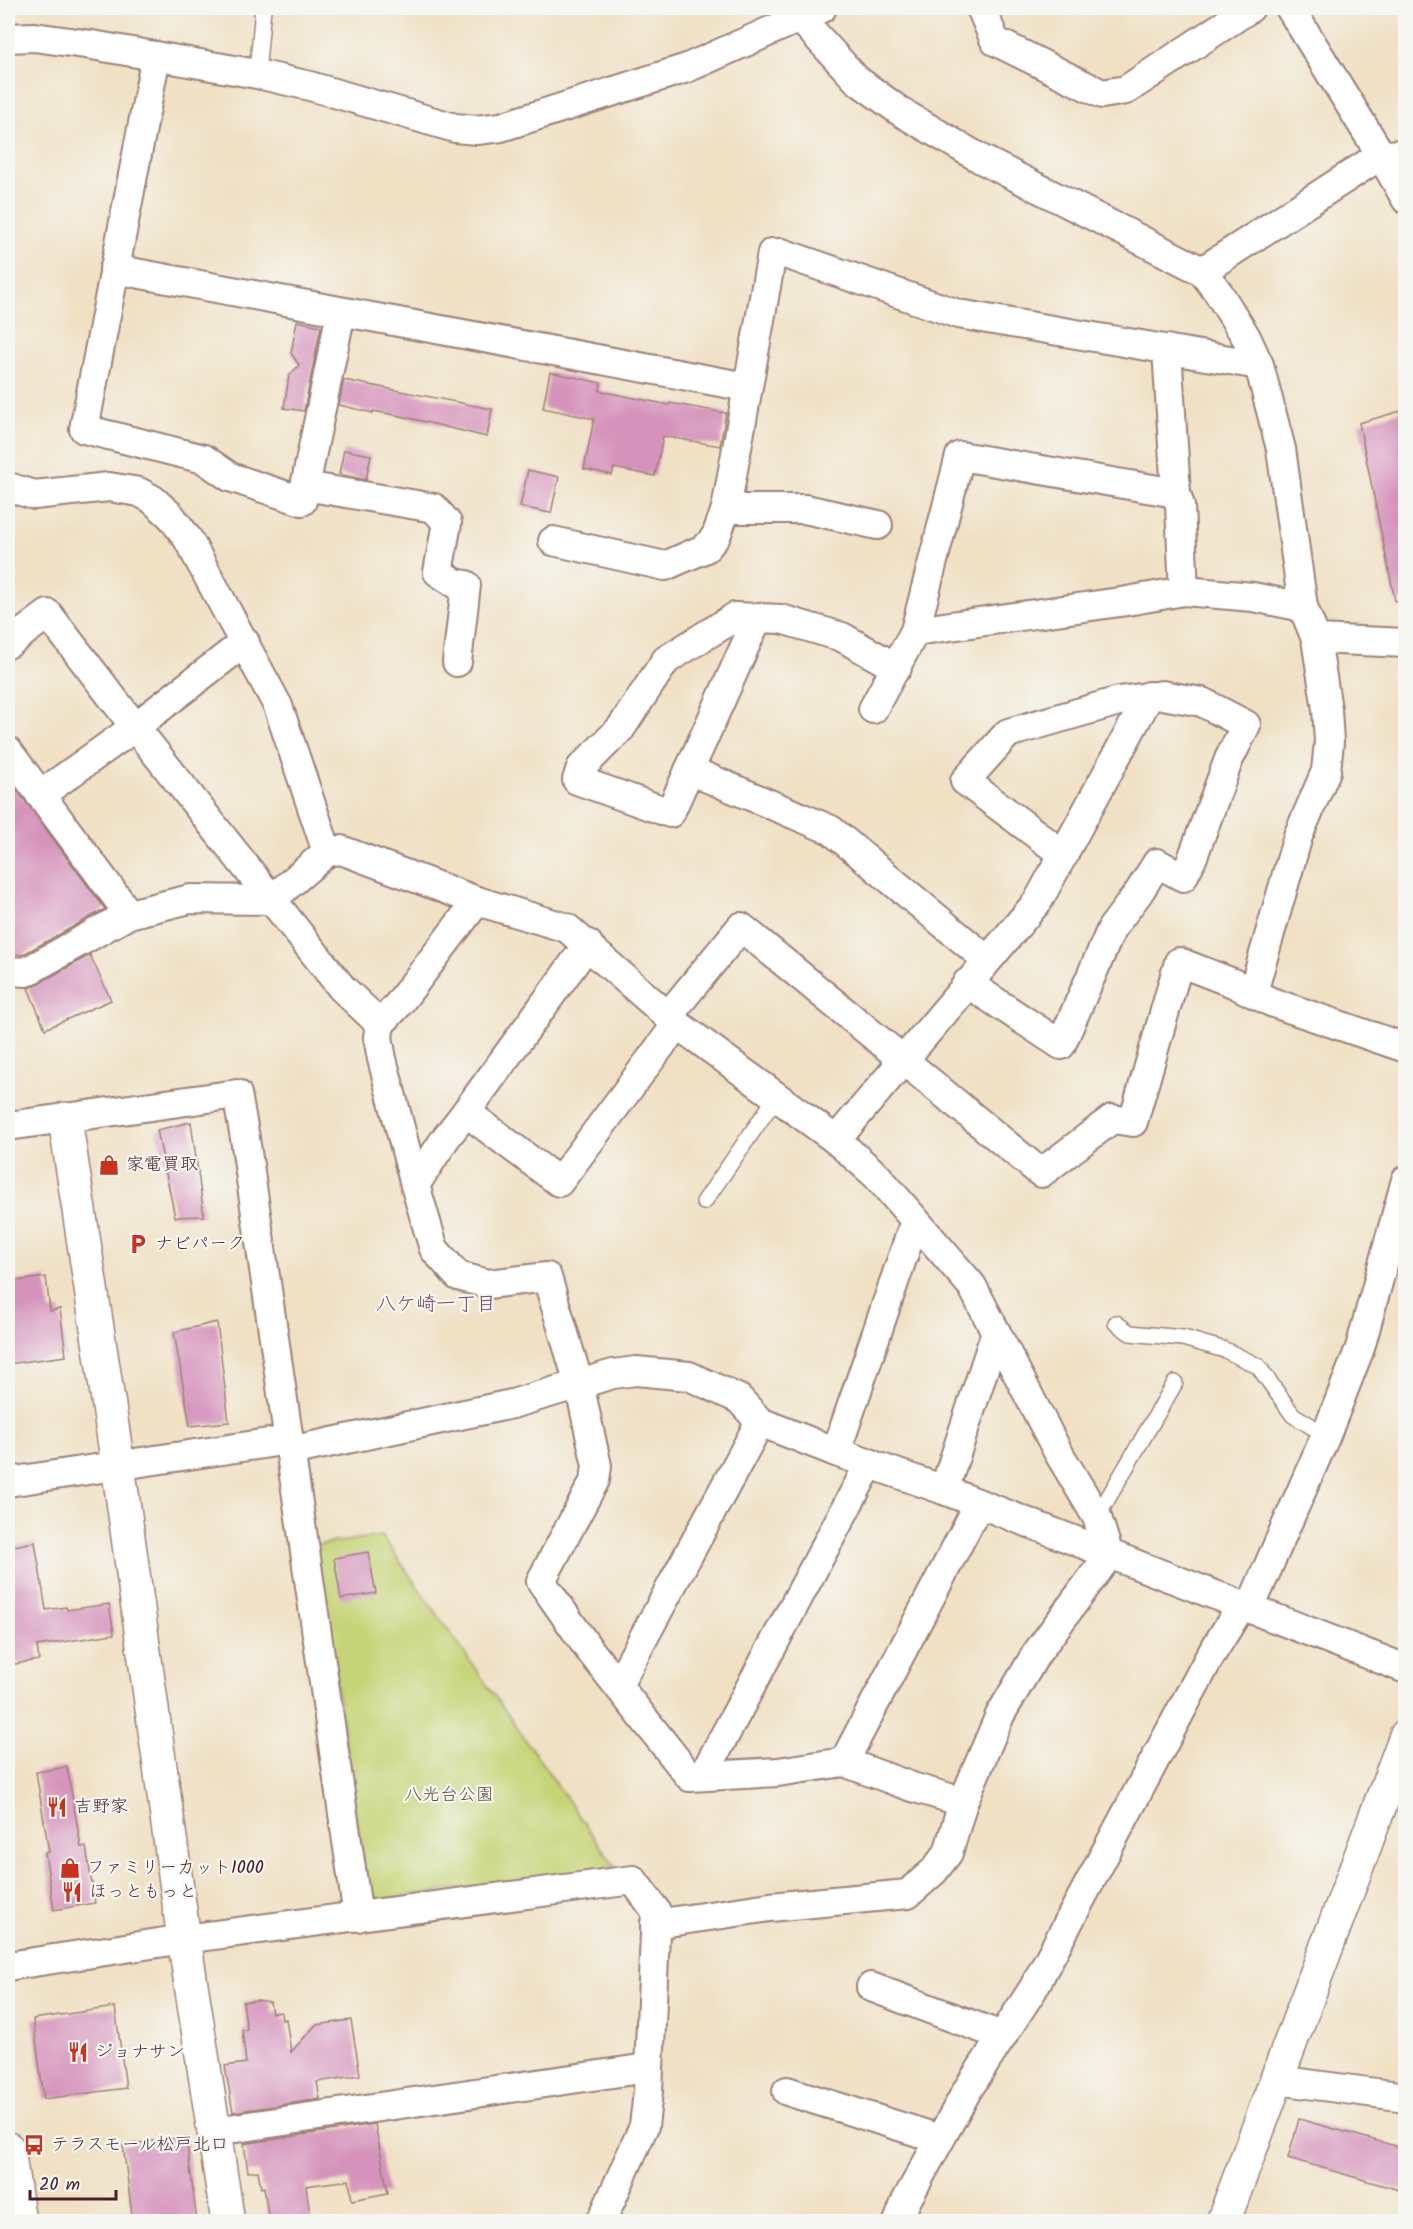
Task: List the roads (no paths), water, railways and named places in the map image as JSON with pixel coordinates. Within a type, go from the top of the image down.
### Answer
[{"type":"street","points":[[981,8],[995,41],[1102,93],[1126,90],[1250,8]]},
{"type":"street","points":[[1290,8],[1393,155],[1406,199]]},
{"type":"street","points":[[8,38],[34,37],[257,74],[310,86],[455,128],[477,130],[501,127],[687,68],[811,13],[857,80],[900,112],[981,159],[1202,272],[1218,292],[1246,337],[1259,365],[1281,449],[1303,608],[1316,639],[1327,709],[1329,742],[1326,771],[1298,836],[1253,992]]},
{"type":"street","points":[[156,56],[84,429],[204,459],[230,477],[302,501],[341,312]]},
{"type":"street","points":[[1202,272],[1393,155]]},
{"type":"street","points":[[553,541],[665,566],[706,548],[716,536],[726,509],[772,253],[782,253],[839,271],[958,314],[1259,365]]},
{"type":"street","points":[[114,269],[747,387]]},
{"type":"street","points":[[1167,349],[1176,493],[1180,506],[1184,591]]},
{"type":"street","points":[[873,709],[915,631],[960,456],[1176,493]]},
{"type":"street","points":[[305,486],[434,508],[447,523],[438,572],[455,583],[466,585],[457,662]]},
{"type":"street","points":[[8,487],[34,495],[109,487],[139,492],[152,499],[171,516],[188,538],[278,706],[327,852]]},
{"type":"street","points":[[726,509],[805,510],[878,525]]},
{"type":"street","points":[[915,631],[1184,591],[1254,597],[1303,608]]},
{"type":"street","points":[[8,644],[48,614],[342,988],[380,1024]]},
{"type":"street","points":[[758,617],[670,813],[577,780],[581,768],[621,728],[666,660],[735,617],[758,617],[781,619],[842,637],[897,668]]},
{"type":"street","points":[[1316,639],[1406,643]]},
{"type":"street","points":[[40,795],[135,727],[245,642]]},
{"type":"street","points":[[967,983],[1061,1045],[1113,928],[1139,892],[1156,863],[1183,877],[1192,859],[1229,759],[1246,725],[1202,702],[1162,695],[1119,701],[1008,733],[965,781],[1064,855]]},
{"type":"street","points":[[836,1140],[1038,901],[1149,696]]},
{"type":"street","points":[[8,751],[129,914]]},
{"type":"street","points":[[689,770],[831,830],[987,960]]},
{"type":"street","points":[[8,969],[26,972],[129,914],[190,899],[272,900],[327,852],[341,850],[477,901],[567,928],[588,944],[672,1020],[836,1140],[877,1176],[972,1286],[1058,1452],[1096,1517],[1109,1555]]},
{"type":"street","points":[[477,901],[397,1006],[380,1024],[378,1037],[415,1185],[434,1249],[458,1276],[488,1284],[547,1277],[579,1384],[597,1466],[595,1480],[542,1581],[588,1648],[690,1777],[778,1772],[844,1762],[912,1787],[963,1802]]},
{"type":"street","points":[[466,1112],[559,1182],[672,1020],[741,927],[1041,1173],[1112,1119],[1133,1122],[1179,962],[1253,992],[1271,1002],[1406,1048]]},
{"type":"street","points":[[415,1185],[445,1139],[588,944]]},
{"type":"street","points":[[8,1126],[237,1094],[358,1917]]},
{"type":"street","points":[[65,1119],[118,1466],[184,1939],[228,2222]]},
{"type":"street","points":[[897,2222],[906,2201],[968,2089],[1033,1989],[1209,1658],[1245,1607],[1326,1435],[1360,1348],[1406,1180]]},
{"type":"street","points":[[836,1452],[915,1221]]},
{"type":"street","points":[[944,1490],[996,1332]]},
{"type":"street","points":[[8,1482],[118,1466],[289,1446],[512,1404],[613,1374],[636,1371],[689,1376],[739,1400],[759,1422],[944,1490],[1406,1669]]},
{"type":"street","points":[[618,1685],[759,1422]]},
{"type":"street","points":[[703,1776],[870,1463]]},
{"type":"street","points":[[844,1762],[979,1504]]},
{"type":"street","points":[[655,1924],[770,1907],[908,1894],[934,1871],[948,1853],[963,1802],[1006,1705],[1036,1654],[1109,1555]]},
{"type":"street","points":[[1223,2222],[1406,1736]]},
{"type":"street","points":[[8,1966],[184,1939],[633,1880],[656,1911],[648,2092],[644,2126],[601,2222]]},
{"type":"street","points":[[871,1987],[1002,2036]]},
{"type":"street","points":[[215,2131],[648,2068]]},
{"type":"street","points":[[1277,2080],[1406,2097]]},
{"type":"street","points":[[787,2091],[940,2139]]},
{"type":"street","points":[[8,2149],[19,2222]]},
{"type":"lane","points":[[257,74],[263,8]]},
{"type":"lane","points":[[704,1202],[777,1096]]},
{"type":"lane","points":[[1116,1323],[1130,1333],[1184,1338],[1225,1350],[1258,1366],[1293,1415],[1326,1435]]},
{"type":"lane","points":[[1096,1517],[1175,1383]]},
{"type":"place","name":"家電買取","points":[[109,1165]]},
{"type":"place","name":"ナビパーク","points":[[138,1244]]},
{"type":"place","name":"吉野家","points":[[57,1807]]},
{"type":"place","name":"ファミリーカット1000","points":[[70,1868]]},
{"type":"place","name":"ほっともっと","points":[[72,1892]]},
{"type":"place","name":"ジョナサン","points":[[78,2052]]},
{"type":"place","name":"テラスモール松戸北口","points":[[34,2145]]},
{"type":"district","name":"八ケ崎一丁目","points":[[436,1305]]},
{"type":"park label","name":"八光台公園","points":[[449,1795]]}]
